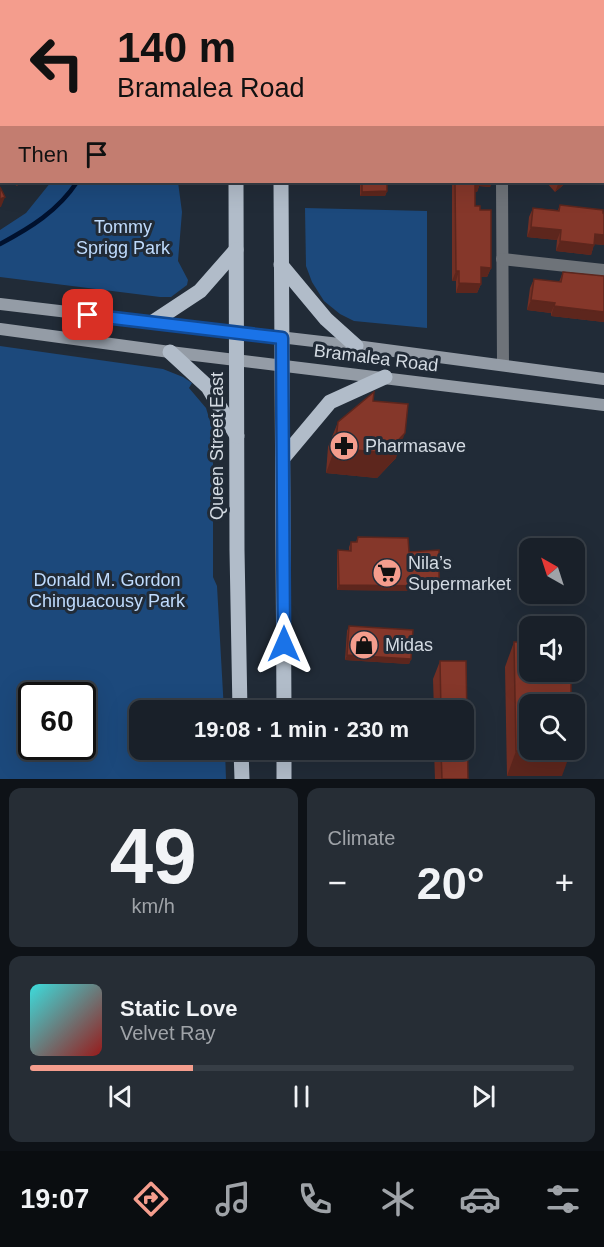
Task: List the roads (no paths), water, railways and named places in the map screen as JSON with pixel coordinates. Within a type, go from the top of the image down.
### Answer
[{"type":"main road","name":"Queen Street East","points":[[236,183],[240,700]]},
{"type":"main road","points":[[281,183],[284,700]]},
{"type":"main road","points":[[153,322],[200,291],[236,250]]},
{"type":"main road","points":[[281,265],[326,319],[356,346]]},
{"type":"main road","name":"Bramalea Road","points":[[0,304],[356,346],[604,379]]},
{"type":"main road","name":"Bramalea Road","points":[[0,329],[604,405]]},
{"type":"main road","points":[[170,352],[208,387],[237,436]]},
{"type":"main road","points":[[283,458],[330,402],[385,377]]},
{"type":"main road","points":[[241,760],[242,779]]},
{"type":"main road","points":[[284,760],[284,779]]},
{"type":"street","points":[[502,183],[503,365]]},
{"type":"street","points":[[502,259],[604,270]]},
{"type":"waterway","points":[[0,244],[43,218],[61,202],[76,183]]},
{"type":"place","name":"Pharmasave","points":[[344,446]]},
{"type":"place","name":"Nila’s Supermarket","points":[[387,573]]},
{"type":"place","name":"Midas","points":[[364,645]]},
{"type":"park label","name":"Tommy Sprigg Park","points":[[123,237]]},
{"type":"park label","name":"Donald M. Gordon Chinguacousy Park","points":[[107,590]]}]
